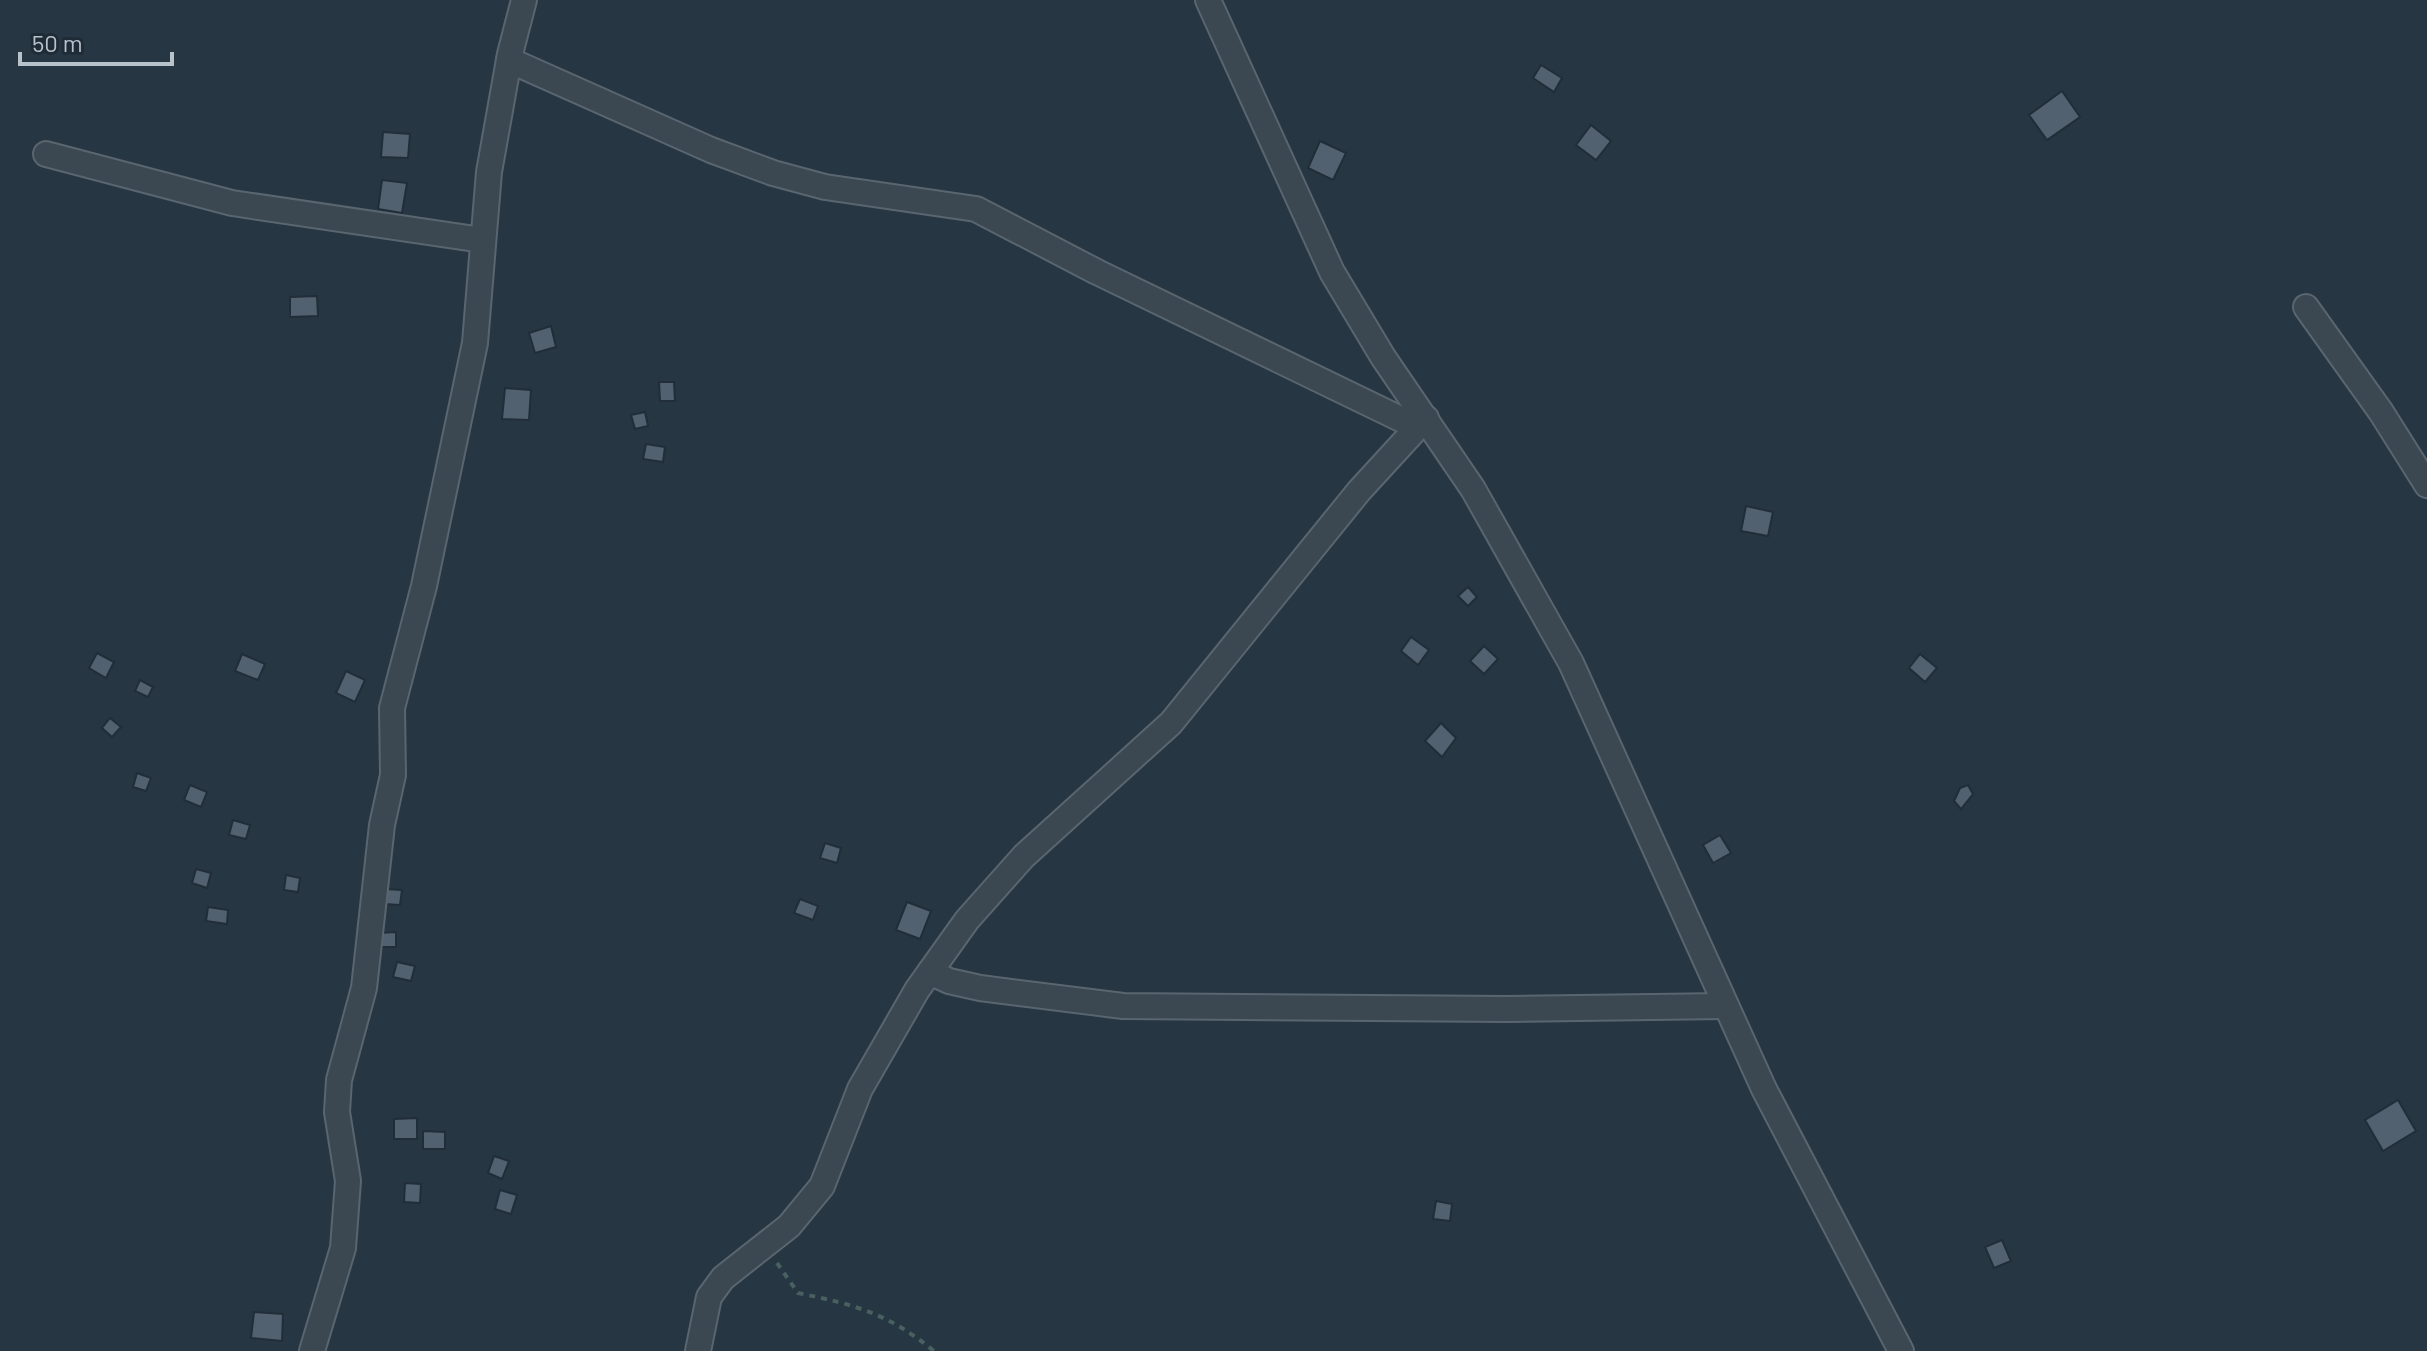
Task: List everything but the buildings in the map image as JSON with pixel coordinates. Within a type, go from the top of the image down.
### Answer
[{"type":"street","points":[[312,1351],[343,1248],[348,1181],[337,1112],[339,1080],[367,964],[382,825],[393,775],[392,708],[424,586],[475,343],[489,172],[509,60],[524,0]]},
{"type":"street","points":[[1208,0],[1320,251],[1421,423],[1494,523],[1571,663],[1725,1006],[1803,1166],[1901,1351]]},
{"type":"street","points":[[509,60],[711,150],[773,173],[825,187],[976,209],[1097,272],[1421,423]]},
{"type":"street","points":[[46,154],[232,203],[482,240]]},
{"type":"street","points":[[2306,307],[2374,401],[2427,485]]},
{"type":"street","points":[[698,1351],[709,1297],[723,1278],[789,1226],[822,1186],[860,1089],[930,972],[994,886],[1171,723],[1359,491],[1421,423]]},
{"type":"street","points":[[930,972],[949,981],[980,988],[1137,1006],[1507,1009],[1725,1006]]},
{"type":"path","points":[[764,1245],[798,1293],[859,1305],[904,1327],[934,1351]]}]
